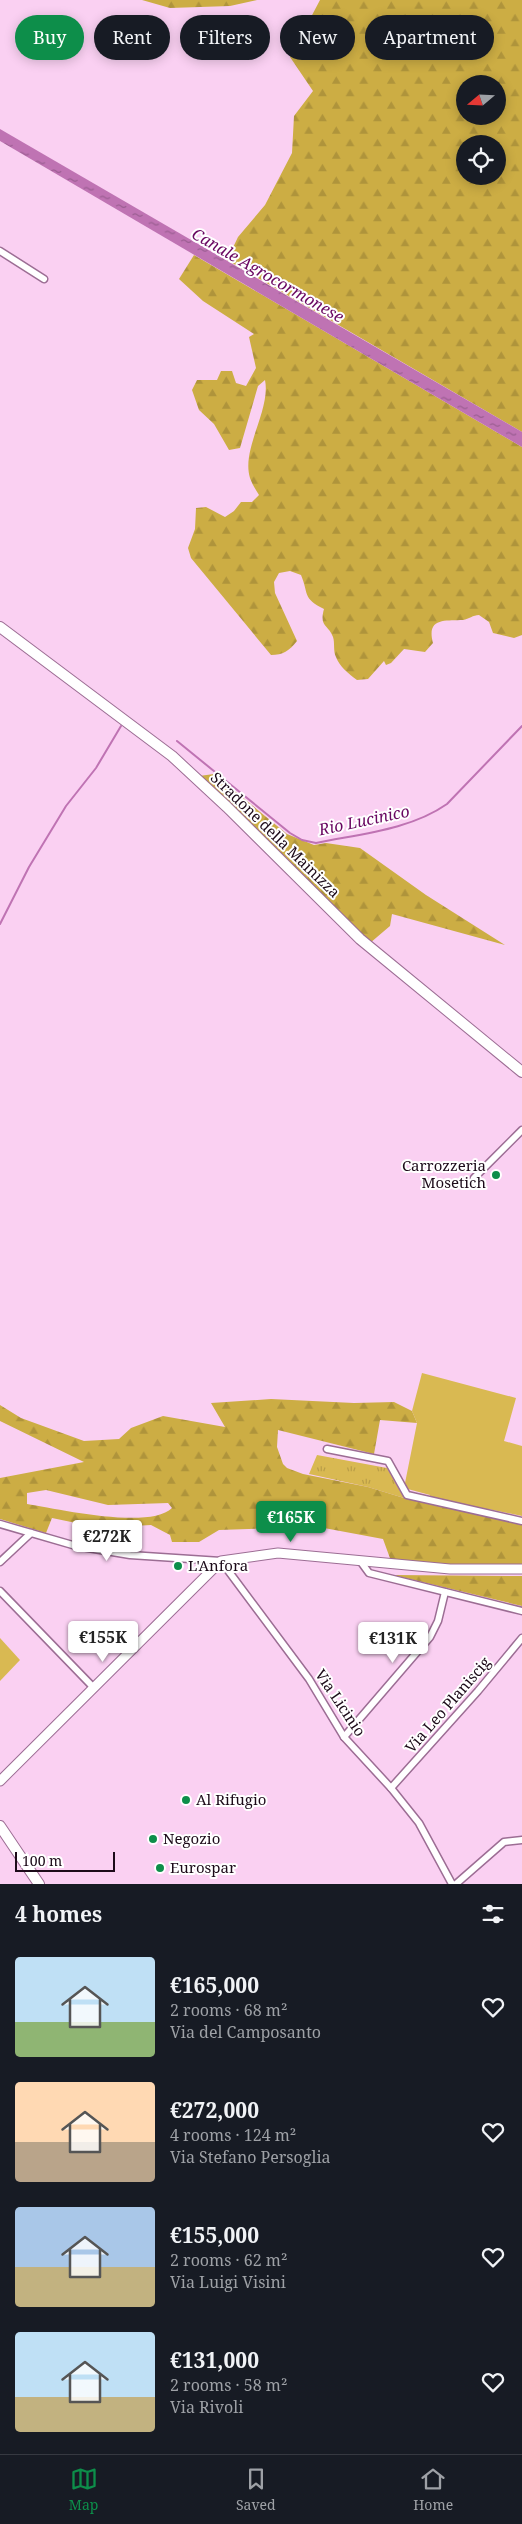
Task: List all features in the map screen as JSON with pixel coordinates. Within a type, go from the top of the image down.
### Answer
[{"type":"main road","name":"Stradone della Mainizza","points":[[0,627],[172,756],[227,807],[360,939],[522,1072]]},
{"type":"main road","points":[[0,1826],[39,1884]]},
{"type":"street","points":[[0,251],[44,279]]},
{"type":"street","points":[[474,1178],[522,1130]]},
{"type":"street","points":[[327,1449],[388,1460],[407,1495],[522,1521]]},
{"type":"street","points":[[0,1524],[76,1546],[130,1555],[222,1561],[278,1553],[450,1569],[522,1569]]},
{"type":"street","points":[[0,1562],[31,1533]]},
{"type":"street","points":[[0,1781],[222,1561]]},
{"type":"street","name":"Via Licinio","points":[[222,1561],[309,1679],[344,1736],[391,1788],[419,1823],[452,1884]]},
{"type":"street","points":[[361,1562],[369,1573],[522,1611]]},
{"type":"street","points":[[0,1591],[94,1688]]},
{"type":"street","points":[[344,1736],[430,1637],[438,1621],[445,1592]]},
{"type":"street","name":"Via Leo Planiscig","points":[[391,1788],[478,1691],[522,1638]]},
{"type":"street","points":[[456,1884],[504,1842],[522,1840]]},
{"type":"green space","points":[[142,0],[257,0],[230,6],[170,8]]},
{"type":"green space","points":[[320,0],[522,0],[522,432],[227,260],[238,237],[265,205],[292,153],[294,116],[313,91],[292,60],[355,60],[355,15],[312,15]]},
{"type":"green space","points":[[194,255],[522,447],[522,635],[514,638],[493,633],[489,622],[479,615],[463,620],[439,622],[432,629],[433,643],[425,652],[404,649],[391,663],[386,665],[384,661],[368,679],[357,680],[337,660],[333,637],[323,622],[324,609],[309,598],[301,575],[290,571],[279,573],[274,582],[275,593],[297,641],[286,652],[271,655],[191,558],[188,548],[195,529],[196,508],[206,507],[225,517],[234,511],[241,502],[252,502],[259,495],[250,478],[248,467],[252,442],[261,417],[266,392],[265,380],[258,386],[240,448],[229,450],[214,424],[199,410],[192,390],[197,380],[217,380],[221,371],[232,371],[236,383],[246,386],[256,368],[249,337],[254,334],[203,301],[179,279]]},
{"type":"green space","points":[[214,774],[287,834],[314,845],[326,843],[360,848],[426,895],[505,945],[392,914],[390,926],[370,943],[199,776]]},
{"type":"green space","points":[[422,1373],[516,1398],[504,1441],[522,1446],[522,1516],[429,1499],[430,1495],[404,1488],[417,1423],[412,1411]]},
{"type":"green space","points":[[271,1399],[354,1403],[394,1402],[412,1411],[417,1423],[380,1420],[374,1454],[278,1430],[277,1447],[283,1464],[287,1468],[303,1474],[368,1487],[404,1498],[522,1525],[522,1564],[412,1564],[391,1561],[383,1539],[324,1528],[315,1531],[274,1528],[219,1530],[199,1542],[172,1542],[170,1535],[151,1525],[134,1526],[124,1530],[121,1548],[72,1540],[76,1523],[52,1518],[46,1533],[0,1519],[0,1478],[84,1462],[0,1421],[0,1405],[21,1418],[84,1441],[119,1439],[131,1428],[163,1416],[225,1427],[211,1403]],"holes":[[[46,1490],[108,1505],[168,1503],[172,1508],[161,1514],[144,1517],[103,1516],[27,1504],[27,1493]]]},
{"type":"green space","points":[[317,1455],[387,1468],[404,1498],[368,1487],[309,1474]]},
{"type":"green space","points":[[393,1575],[522,1576],[522,1606]]},
{"type":"green space","points":[[0,1638],[20,1660],[0,1681]]},
{"type":"water","points":[[0,129],[522,432],[522,447],[0,141]]},
{"type":"waterway","name":"Rio Lucinico","points":[[0,924],[29,867],[66,806],[96,768],[121,726]]},
{"type":"waterway","name":"Rio Lucinico","points":[[177,741],[290,833],[302,840],[316,843],[384,830],[433,813],[447,804],[522,726]]},
{"type":"place","name":"Carrozzeria Mosetich","points":[[496,1175]]},
{"type":"place","name":"L'Anfora","points":[[178,1566]]},
{"type":"place","name":"Al Rifugio","points":[[186,1800]]},
{"type":"place","name":"Negozio","points":[[153,1839]]},
{"type":"place","name":"Eurospar","points":[[160,1868]]},
{"type":"water label","name":"Canale Agrocormonese","points":[[268,275]]}]
